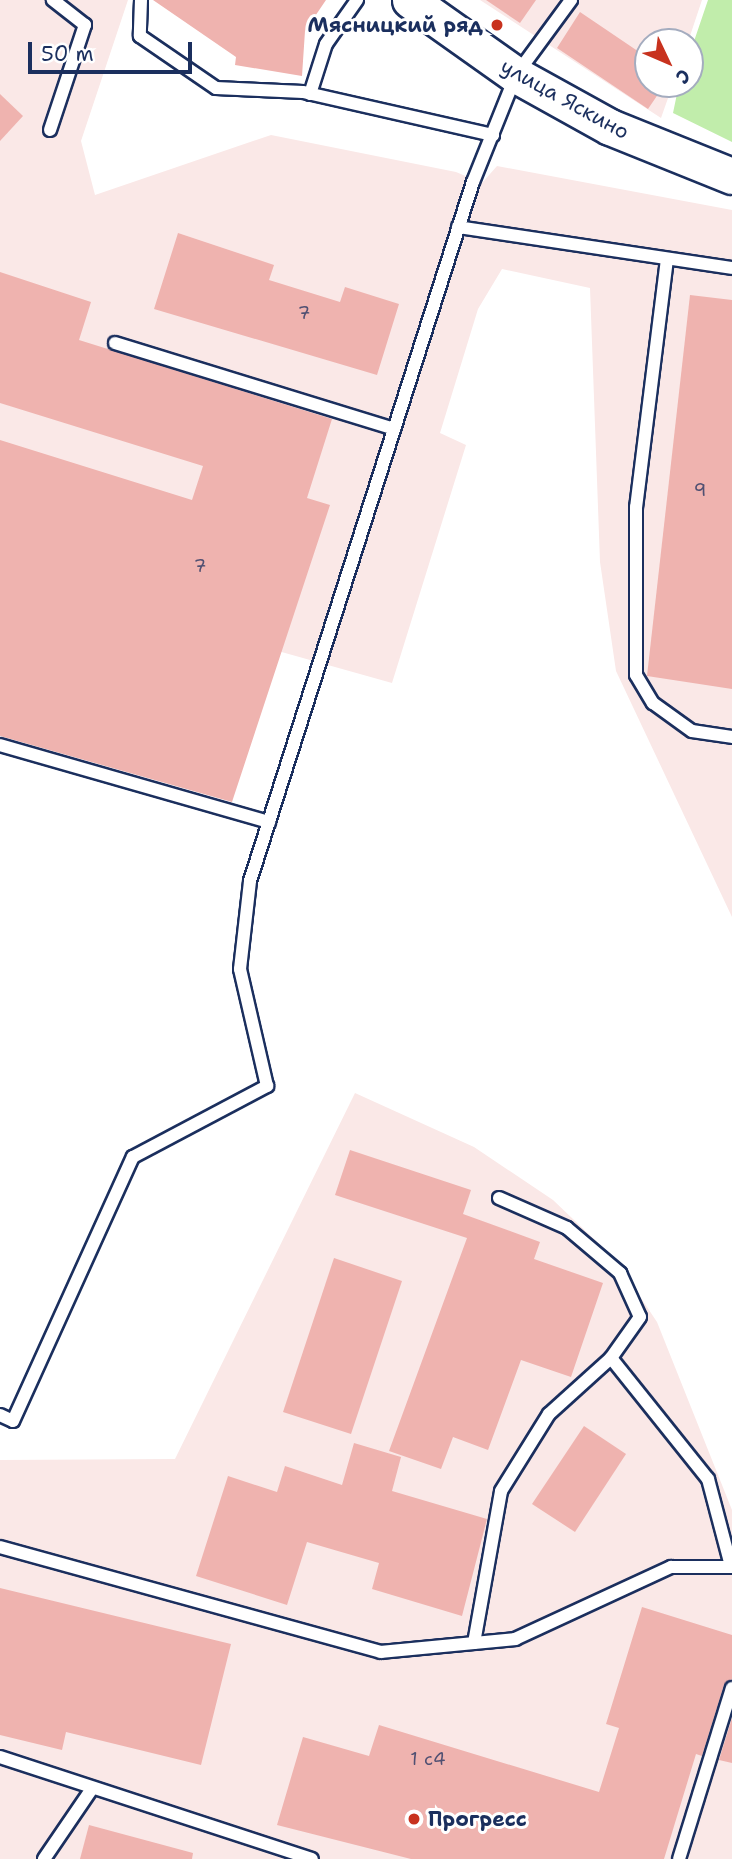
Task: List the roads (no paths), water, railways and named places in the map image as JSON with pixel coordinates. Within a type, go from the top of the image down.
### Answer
[{"type":"street","name":"улица Яскино","points":[[410,0],[516,75],[610,127],[732,176]]},
{"type":"lane","points":[[50,130],[85,25],[53,0]]},
{"type":"lane","points":[[141,0],[140,36],[216,89],[310,94],[493,135]]},
{"type":"lane","points":[[310,94],[326,44],[356,0]]},
{"type":"lane","points":[[0,1415],[13,1421],[133,1157],[267,1086],[240,969],[250,881],[458,227],[516,75],[571,0]]},
{"type":"lane","points":[[458,227],[732,268]]},
{"type":"lane","points":[[667,259],[636,507],[636,675],[653,703],[692,731],[732,737]]},
{"type":"lane","points":[[115,344],[394,429]]},
{"type":"lane","points":[[0,745],[269,822]]},
{"type":"lane","points":[[474,1643],[501,1491],[549,1414],[611,1358],[640,1317],[620,1273],[567,1228],[499,1198]]},
{"type":"lane","points":[[0,1547],[195,1606],[381,1652],[515,1639],[671,1567],[732,1567],[708,1479],[611,1358]]},
{"type":"lane","points":[[679,1859],[732,1688]]},
{"type":"lane","points":[[0,1757],[292,1856],[312,1859]]},
{"type":"lane","points":[[44,1859],[92,1790]]},
{"type":"place","name":"Мясницкий ряд","points":[[497,25]]},
{"type":"place","name":"Прогресс","points":[[414,1819]]}]
